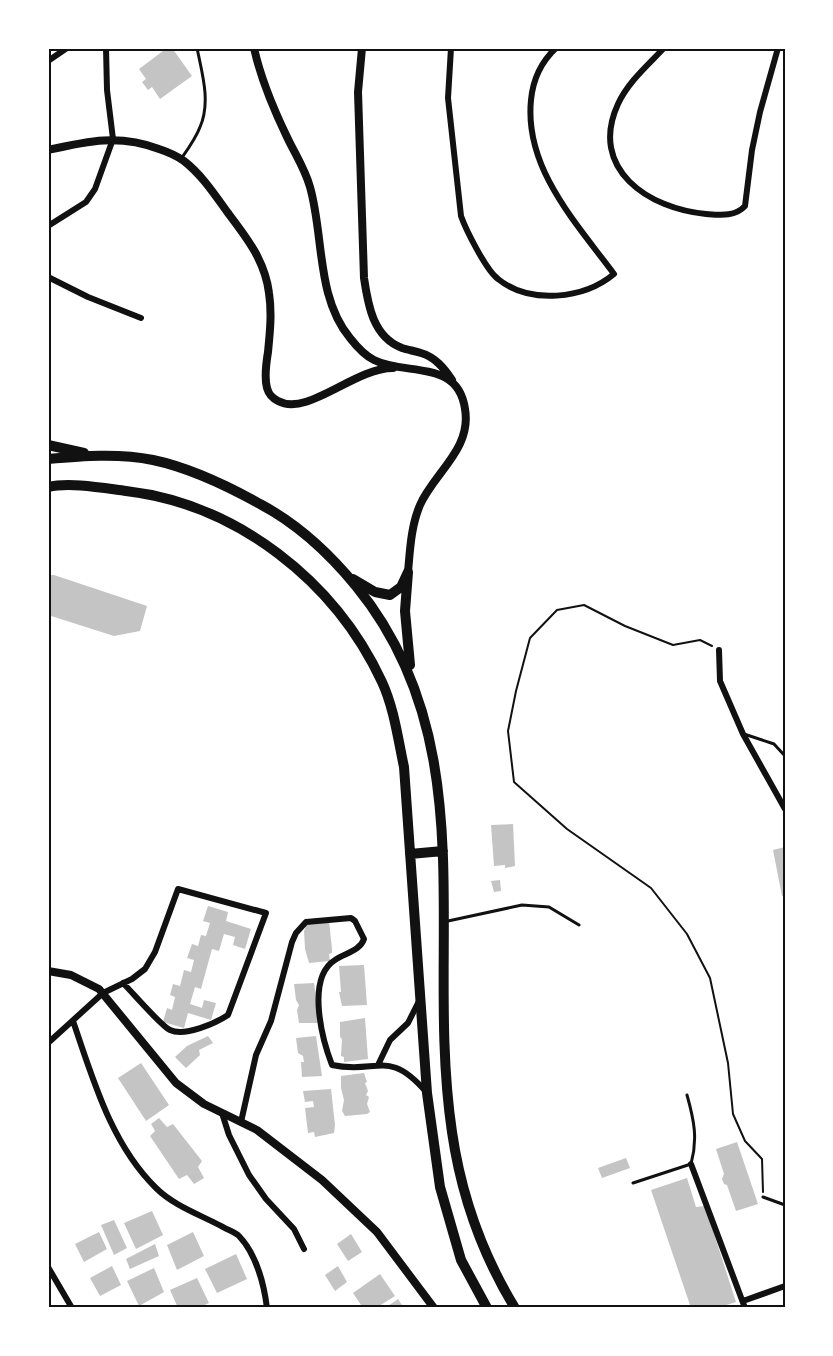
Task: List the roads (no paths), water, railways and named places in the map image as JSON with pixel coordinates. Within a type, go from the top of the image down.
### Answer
[{"type":"highway","points":[[48,445],[93,455],[152,460],[215,480],[282,515],[314,541],[348,576],[383,622],[402,654],[427,723],[440,805],[443,851],[444,1049],[452,1132],[468,1207],[496,1276],[515,1308]]},
{"type":"highway","points":[[48,459],[93,455]]},
{"type":"highway","points":[[48,487],[95,487],[142,493],[187,504],[223,519],[258,538],[287,559],[312,583],[361,644],[383,684],[396,727],[404,766],[427,1093],[440,1187],[461,1260],[487,1308]]},
{"type":"highway","points":[[348,576],[375,592],[390,595],[401,587],[408,572]]},
{"type":"highway","points":[[408,572],[405,611],[411,678]]},
{"type":"highway","points":[[410,854],[443,851]]},
{"type":"street","points":[[48,60],[67,48]]},
{"type":"street","points":[[48,226],[86,202],[95,189],[113,140],[107,90],[106,48]]},
{"type":"street","points":[[255,48],[270,99],[310,186],[328,294],[339,322],[364,354],[381,363],[400,368]]},
{"type":"street","points":[[362,48],[358,92],[364,278],[368,303],[374,321],[389,340],[437,361],[456,386],[465,407],[464,431],[452,459],[425,495],[417,512],[408,572]]},
{"type":"street","points":[[451,48],[448,98],[464,227],[496,278],[510,287],[532,294],[552,296],[575,292],[603,283],[614,274],[558,195],[543,170],[534,144],[530,118],[533,88],[540,68],[556,48]]},
{"type":"street","points":[[664,48],[627,88],[617,106],[611,126],[612,156],[627,179],[651,198],[682,211],[718,215],[736,212],[745,206],[752,150],[778,48]]},
{"type":"street","points":[[48,150],[86,142],[113,140],[146,144],[181,159],[207,185],[261,261],[271,311],[265,378],[270,396],[282,403],[297,405],[310,402],[359,376],[388,368],[433,372],[456,386]]},
{"type":"street","points":[[48,277],[88,297],[141,318]]},
{"type":"street","points":[[719,650],[720,681],[743,734],[785,809]]},
{"type":"street","points":[[48,1043],[103,993],[123,983],[138,976],[151,960],[177,889],[266,913],[228,1015],[218,1021],[182,1032],[170,1030],[123,983]]},
{"type":"street","points":[[241,1122],[256,1055],[273,1015],[292,942],[299,927],[306,922],[351,918],[363,934],[364,942],[360,947],[327,966],[320,984],[319,1001],[325,1047],[332,1065],[341,1067],[392,1066],[402,1070],[427,1093]]},
{"type":"street","points":[[48,971],[71,975],[103,993],[176,1083],[204,1104],[257,1130],[322,1180],[377,1232],[434,1308]]},
{"type":"street","points":[[378,1065],[390,1040],[408,1023],[420,997]]},
{"type":"street","points":[[73,1021],[94,1081],[124,1149],[157,1189],[189,1210],[238,1236],[258,1269],[267,1308]]},
{"type":"street","points":[[222,1113],[229,1135],[249,1175],[266,1199],[294,1229],[304,1249]]},
{"type":"street","points":[[691,1164],[744,1305],[785,1286]]},
{"type":"street","points":[[48,1267],[72,1308]]},
{"type":"street","points":[[266,1297],[272,1308]]},
{"type":"lane","points":[[181,159],[198,133],[205,113],[206,98],[197,48]]},
{"type":"lane","points":[[743,734],[774,744],[785,756]]},
{"type":"lane","points":[[443,922],[522,906],[549,907],[579,925]]},
{"type":"lane","points":[[633,1183],[691,1164],[696,1141],[695,1122],[687,1095]]},
{"type":"lane","points":[[763,1197],[785,1205]]}]
